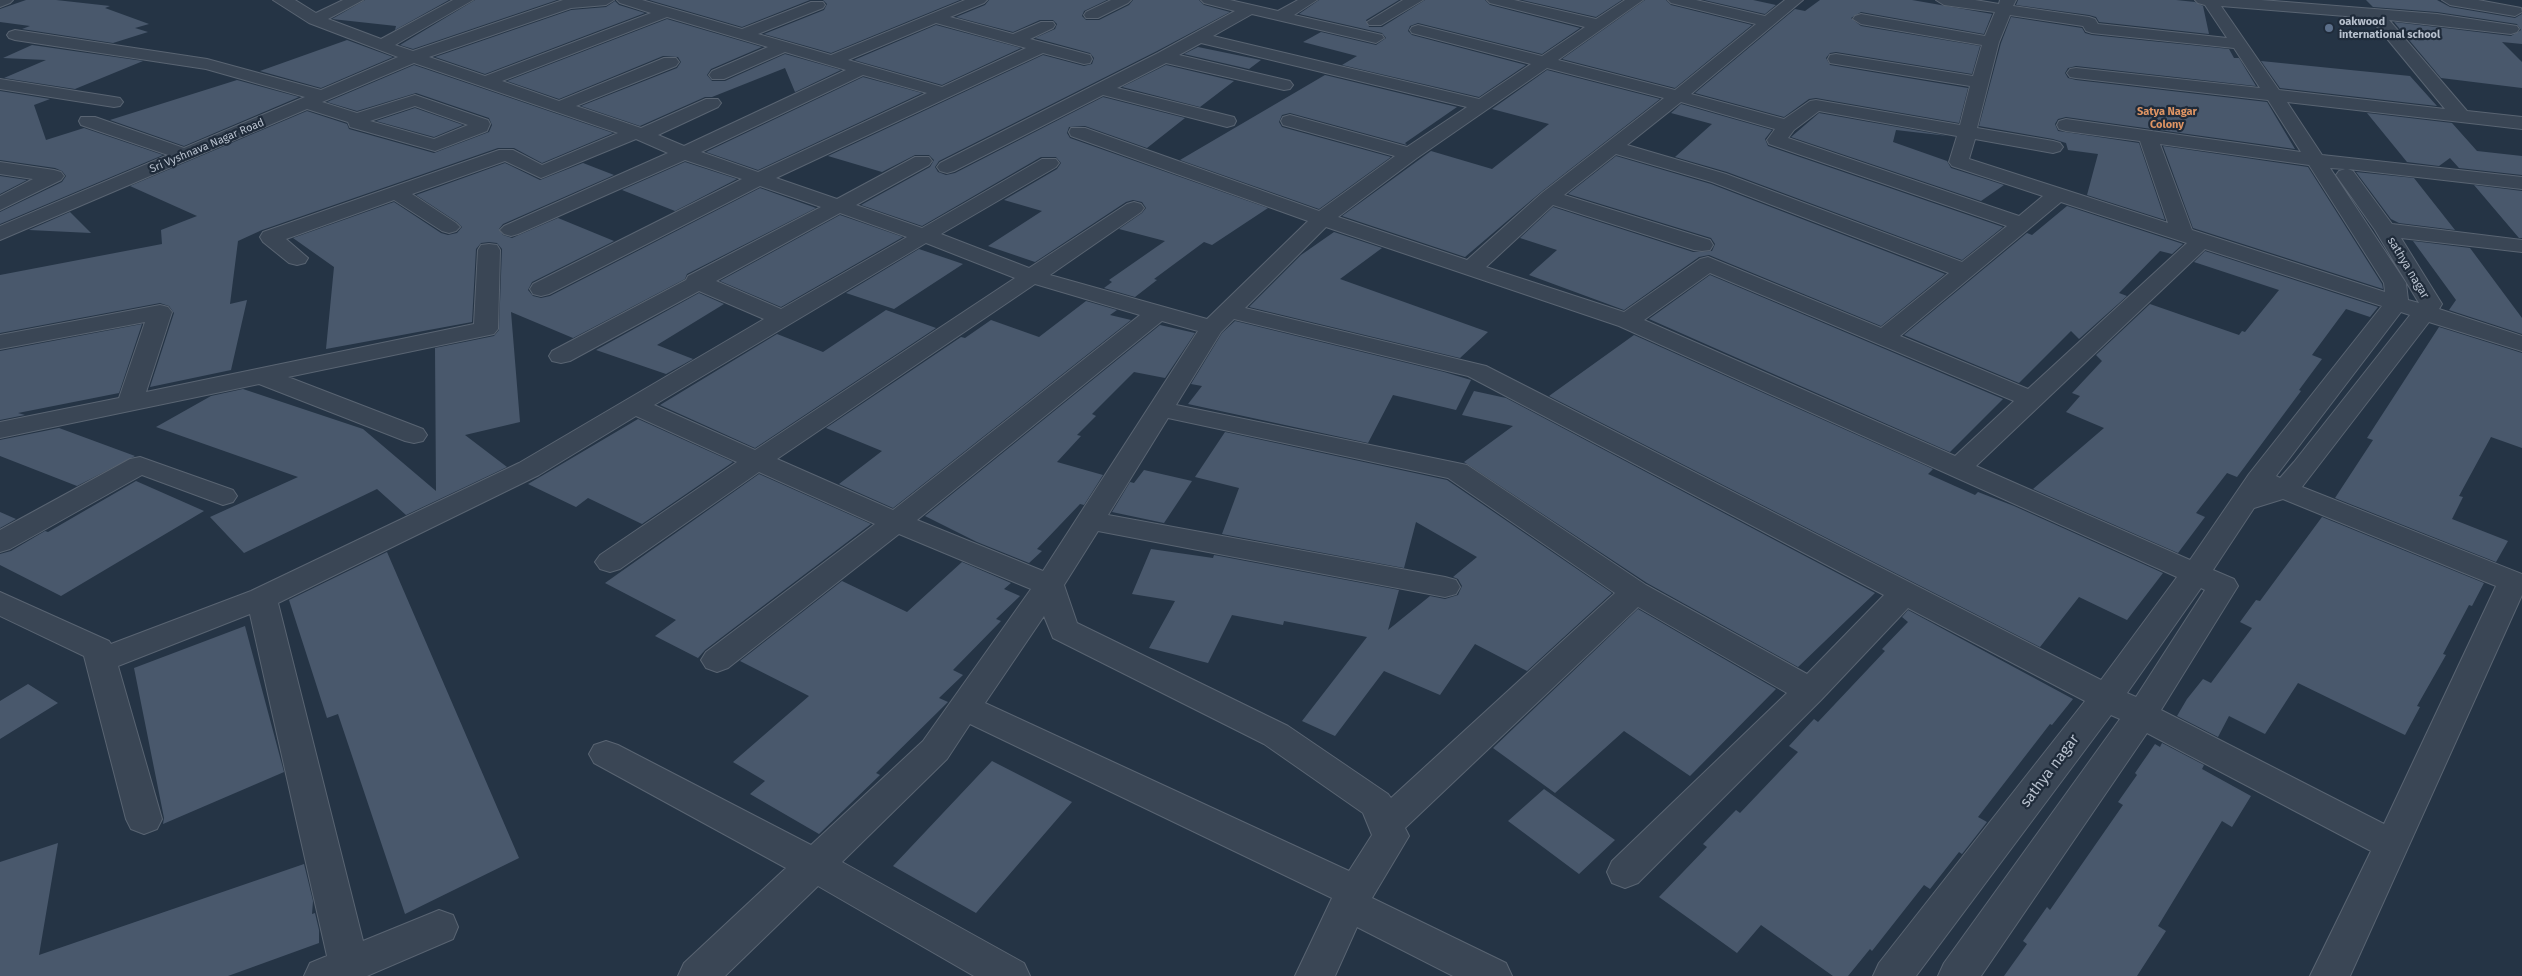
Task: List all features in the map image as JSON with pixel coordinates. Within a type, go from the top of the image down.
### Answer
[{"type":"street","points":[[0,2],[5,0]]},
{"type":"street","points":[[281,0],[288,2],[315,20],[384,44],[413,57],[638,134],[684,154],[760,178],[923,235],[1030,276],[1157,314],[1220,319],[1477,371],[2392,845]]},
{"type":"street","points":[[315,20],[356,0]]},
{"type":"street","points":[[384,44],[465,0]]},
{"type":"street","name":"Sri Vyshnava Nagar Road","points":[[0,234],[413,57],[569,3],[606,0]]},
{"type":"street","points":[[625,0],[945,92]]},
{"type":"street","points":[[833,60],[979,0]]},
{"type":"street","points":[[1092,15],[1123,0]]},
{"type":"street","points":[[1209,0],[1376,38]]},
{"type":"street","points":[[1280,16],[1309,0]]},
{"type":"street","points":[[1375,22],[1415,0]]},
{"type":"street","points":[[1495,0],[1599,24]]},
{"type":"street","points":[[698,976],[935,750],[1048,585],[1159,409],[1220,319],[1322,219],[1410,154],[1635,0]]},
{"type":"street","points":[[1676,0],[1769,22]]},
{"type":"street","points":[[1472,268],[1549,197],[1678,96],[1795,0]]},
{"type":"street","points":[[1944,0],[2006,5],[2089,22],[2092,28],[2240,44]]},
{"type":"street","points":[[2437,0],[2437,19]]},
{"type":"street","points":[[2216,1],[2376,16],[2437,19],[2518,36],[2518,8],[2450,0]]},
{"type":"street","name":"sathya nagar","points":[[2216,1],[2240,44],[2284,98]]},
{"type":"street","name":"sathya nagar","points":[[1893,976],[2107,696],[2207,574],[2262,491],[2397,302],[2395,283],[2326,161],[2216,1]]},
{"type":"street","points":[[743,34],[817,5]]},
{"type":"street","points":[[2006,5],[1991,42],[1959,162],[2397,302],[2522,344]]},
{"type":"street","points":[[947,167],[1164,57],[1250,9]]},
{"type":"street","points":[[487,81],[667,12]]},
{"type":"street","points":[[2376,16],[2461,116]]},
{"type":"street","points":[[934,18],[1084,59]]},
{"type":"street","points":[[1861,20],[1991,42]]},
{"type":"street","points":[[1014,40],[1047,25]]},
{"type":"street","points":[[1418,30],[1678,96],[1787,126]]},
{"type":"street","points":[[5,36],[207,64],[314,100],[357,119],[357,122],[435,145],[480,127],[481,124],[415,100],[357,119]]},
{"type":"street","points":[[1200,38],[1482,105]]},
{"type":"street","points":[[718,75],[784,46]]},
{"type":"street","points":[[541,289],[760,178],[1042,47]]},
{"type":"street","points":[[1164,57],[1284,85]]},
{"type":"street","points":[[1836,59],[1981,83]]},
{"type":"street","points":[[559,107],[670,62]]},
{"type":"street","points":[[511,230],[684,154],[862,69]]},
{"type":"street","points":[[2076,73],[2284,98],[2522,123]]},
{"type":"street","points":[[0,84],[55,91],[114,102]]},
{"type":"street","points":[[1102,89],[1227,121]]},
{"type":"street","points":[[297,258],[271,237],[506,154],[541,172],[712,103]]},
{"type":"street","points":[[2022,224],[1776,140],[1787,126],[1816,105],[2053,147]]},
{"type":"street","points":[[88,121],[186,155]]},
{"type":"street","points":[[1290,121],[1410,154]]},
{"type":"street","points":[[2066,125],[2326,161],[2522,183]]},
{"type":"street","points":[[1078,132],[1322,219],[1627,321],[2207,574]]},
{"type":"street","points":[[2148,137],[2192,238]]},
{"type":"street","points":[[1612,147],[1719,178],[1965,270]]},
{"type":"street","points":[[561,356],[696,281],[922,161]]},
{"type":"street","name":"sathya nagar","points":[[2262,491],[2304,468],[2431,304],[2385,230],[2326,161]]},
{"type":"street","points":[[101,660],[262,598],[529,469],[1049,162]]},
{"type":"street","points":[[0,168],[54,176],[0,204]]},
{"type":"street","points":[[397,193],[449,227]]},
{"type":"street","points":[[1884,338],[2058,194]]},
{"type":"street","points":[[1549,197],[1702,245]]},
{"type":"street","points":[[610,562],[1030,276],[1134,208]]},
{"type":"street","points":[[2385,230],[2522,246]]},
{"type":"street","points":[[1958,467],[2033,400],[2192,238]]},
{"type":"street","points":[[0,430],[486,329],[489,250]]},
{"type":"street","points":[[1627,321],[1708,264],[2033,400]]},
{"type":"street","points":[[696,281],[782,318]]},
{"type":"street","points":[[0,342],[160,312],[130,403]]},
{"type":"street","points":[[717,660],[896,522],[1157,314]]},
{"type":"street","points":[[262,376],[414,435]]},
{"type":"street","points":[[634,406],[896,522],[1048,585],[1064,630],[1276,735],[1376,804],[1391,836],[1352,898],[1315,976]]},
{"type":"street","points":[[1159,409],[1457,471],[1635,592],[1810,691]]},
{"type":"street","points":[[0,542],[140,465],[222,496]]},
{"type":"street","points":[[2262,491],[2518,584],[2330,976]]},
{"type":"street","points":[[1088,520],[1445,587]]},
{"type":"street","name":"sathya nagar","points":[[1958,976],[2142,714],[2207,574]]},
{"type":"street","points":[[1386,824],[1635,592]]},
{"type":"street","points":[[1625,872],[1810,691],[1905,592]]},
{"type":"street","points":[[262,598],[337,971],[439,927]]},
{"type":"street","points":[[0,603],[98,649],[144,819]]},
{"type":"street","points":[[964,707],[1352,898],[1492,976]]},
{"type":"street","points":[[606,754],[814,865],[1010,976]]},
{"type":"building","points":[[26,0],[56,0],[110,6],[105,8],[149,24],[135,28],[148,32],[113,43],[22,29],[30,26],[0,22],[0,9]]},
{"type":"building","points":[[365,0],[449,0],[395,30],[396,26],[332,19]]},
{"type":"building","points":[[475,0],[557,0],[413,49],[400,45]]},
{"type":"building","points":[[649,0],[810,0],[742,27]]},
{"type":"building","points":[[823,0],[960,0],[831,53],[764,34],[824,10],[827,4]]},
{"type":"building","points":[[989,0],[1107,0],[1084,11],[1082,16],[1086,20],[1099,20],[1129,5],[1133,0],[1199,0],[1204,5],[1230,12],[939,161],[935,167],[938,172],[946,175],[955,173],[1103,97],[1185,118],[1147,148],[1085,126],[1069,127],[1067,133],[1070,138],[1268,208],[1212,245],[1204,242],[1154,279],[1157,280],[1135,297],[1104,288],[1112,282],[1109,280],[1165,241],[1119,229],[1142,213],[1146,208],[1142,202],[1133,200],[1126,202],[1035,262],[988,246],[1042,211],[1004,200],[1057,169],[1061,163],[1056,157],[1041,157],[922,226],[861,205],[930,167],[934,160],[929,155],[915,155],[882,172],[828,156],[1043,55],[1084,66],[1092,64],[1094,58],[1090,53],[1035,38],[1055,29],[1057,24],[1053,20],[1040,20],[1013,32],[956,17],[985,5]]},
{"type":"building","points":[[1319,0],[1399,0],[1366,20],[1369,27],[1382,27],[1425,0],[1485,0],[1490,5],[1580,28],[1542,54],[1418,23],[1410,26],[1408,31],[1412,35],[1526,65],[1479,97],[1342,65],[1357,56],[1303,42],[1321,32],[1376,45],[1386,38],[1382,33],[1299,14]]},
{"type":"building","points":[[1522,0],[1622,0],[1596,17]]},
{"type":"building","points":[[1645,0],[1666,0],[1671,5],[1752,25],[1675,88],[1562,59]]},
{"type":"building","points":[[1704,0],[1753,0],[1776,5],[1765,14]]},
{"type":"building","points":[[1820,0],[1912,0],[1992,14],[1984,34],[1861,12],[1851,18],[1861,26],[1980,46],[1972,74],[1836,52],[1830,53],[1826,58],[1830,65],[1968,88],[1959,123],[1816,98],[1809,99],[1784,117],[1695,93],[1795,9],[1805,11]]},
{"type":"building","points":[[2018,0],[2176,0],[2195,2],[2203,6],[2209,34],[2099,22],[2096,17],[2089,15],[2016,5]]},
{"type":"building","points":[[2366,0],[2437,0],[2450,7],[2515,18],[2522,14],[2522,44],[2502,42],[2522,62],[2522,88],[2441,78],[2394,22],[2511,36],[2521,30],[2517,24],[2437,12],[2373,7]]},
{"type":"building","points":[[615,1],[619,5],[645,13],[485,74],[435,57],[571,10],[606,7]]},
{"type":"building","points":[[2011,17],[2082,28],[2085,33],[2092,35],[2229,49],[2234,58],[2239,58],[2256,86],[2076,66],[2068,68],[2065,73],[2068,78],[2076,80],[2267,102],[2295,149],[2066,117],[2058,119],[2055,124],[2058,131],[2139,143],[2165,220],[2087,195],[2098,154],[2068,150],[2066,143],[2053,139],[1979,126],[2001,43]]},
{"type":"building","points":[[667,19],[762,47],[711,69],[707,75],[712,81],[725,81],[785,54],[841,70],[795,92],[785,68],[712,97],[705,97],[640,126],[581,106],[677,68],[681,62],[678,57],[663,56],[559,99],[507,81]]},
{"type":"building","points":[[936,25],[1021,48],[942,85],[854,60]]},
{"type":"building","points":[[347,40],[393,57],[321,88],[260,71]]},
{"type":"building","points":[[32,45],[143,61],[75,89],[4,78],[46,60],[3,58]]},
{"type":"building","points":[[1198,47],[1261,60],[1249,69],[1184,54]]},
{"type":"building","points":[[2261,61],[2410,76],[2437,106],[2280,88]]},
{"type":"building","points":[[414,65],[613,133],[542,163],[514,148],[498,148],[262,230],[238,241],[230,304],[247,300],[231,370],[150,387],[174,313],[169,306],[160,303],[0,333],[0,275],[162,244],[161,230],[197,216],[130,186],[307,111],[347,124],[349,129],[434,153],[489,132],[492,125],[489,118],[416,93],[357,111],[327,102]]},
{"type":"building","points":[[1166,65],[1234,81],[1200,107],[1122,87]]},
{"type":"building","points":[[1547,70],[1660,99],[1541,192],[1465,257],[1342,216],[1431,151],[1492,169],[1549,124],[1492,109]]},
{"type":"building","points":[[1325,75],[1457,107],[1405,143],[1407,145],[1290,113],[1282,115],[1279,122],[1282,127],[1391,157],[1319,209],[1180,160]]},
{"type":"building","points":[[863,77],[922,93],[758,170],[706,152]]},
{"type":"building","points":[[237,80],[299,97],[184,146],[110,120]]},
{"type":"building","points":[[0,91],[50,99],[34,105],[46,140],[84,128],[163,155],[0,224],[0,212],[62,182],[66,176],[62,171],[55,168],[0,160]]},
{"type":"building","points":[[1681,104],[1772,130],[1765,139],[1768,146],[2003,227],[1962,260],[1727,172],[1675,157],[1712,124],[1671,113]]},
{"type":"building","points":[[415,108],[463,125],[434,137],[376,121]]},
{"type":"building","points":[[1819,113],[1948,136],[1896,130],[1893,142],[1947,161],[1951,168],[2004,185],[1981,201],[1791,137]]},
{"type":"building","points":[[2367,113],[2452,123],[2477,151],[2522,156],[2522,175],[2459,168],[2450,158],[2439,166],[2407,162]]},
{"type":"building","points":[[2163,146],[2308,167],[2382,284],[2383,289],[2193,228]]},
{"type":"building","points":[[1616,156],[1711,184],[1945,274],[1881,326],[1709,255],[1699,257],[1624,310],[1529,275],[1557,250],[1520,238],[1553,207],[1693,252],[1712,251],[1715,244],[1711,238],[1568,194]]},
{"type":"building","points":[[685,162],[737,179],[675,211],[622,190]]},
{"type":"building","points":[[505,163],[540,180],[583,163],[614,175],[503,224],[499,229],[503,235],[512,238],[558,218],[614,241],[532,282],[528,290],[533,296],[541,298],[550,296],[760,188],[816,208],[687,274],[685,279],[573,338],[511,312],[520,422],[465,435],[507,467],[406,515],[377,489],[244,553],[210,517],[298,477],[156,427],[211,396],[243,389],[363,429],[436,491],[435,348],[494,336],[499,330],[502,249],[497,243],[489,242],[481,243],[476,249],[472,322],[326,349],[334,267],[293,238],[394,202],[441,233],[448,235],[457,233],[462,227],[457,222],[416,195]]},
{"type":"building","points":[[2356,172],[2414,178],[2455,230],[2399,223],[2391,219]]},
{"type":"building","points":[[0,176],[27,180],[0,194]]},
{"type":"building","points":[[2474,185],[2522,191],[2522,238],[2519,238]]},
{"type":"building","points":[[2067,206],[2183,244],[2172,254],[2160,251],[2119,293],[2127,296],[2079,339],[2071,331],[2019,383],[1904,335],[2027,233],[2032,235]]},
{"type":"building","points":[[70,212],[91,233],[29,230]]},
{"type":"building","points":[[840,215],[903,237],[781,307],[720,281]]},
{"type":"building","points":[[1334,232],[1382,248],[1340,279],[1488,332],[1460,358],[1249,307],[1301,255]]},
{"type":"building","points":[[2413,241],[2470,248],[2522,318],[2522,334],[2449,310],[2456,300]]},
{"type":"building","points":[[919,249],[963,264],[894,309],[846,293]]},
{"type":"building","points":[[2205,251],[2378,307],[2370,317],[2346,309],[2312,355],[2322,359],[2299,390],[2301,391],[2237,477],[2227,473],[2196,513],[2205,517],[2178,553],[2033,489],[2104,428],[2066,412],[2080,396],[2072,393],[2102,361],[2096,355],[2150,304],[2239,335],[2242,331],[2245,332],[2279,290],[2194,262]]},
{"type":"building","points":[[1710,275],[2003,399],[1950,452],[1649,319]]},
{"type":"building","points":[[699,293],[724,304],[657,345],[693,359],[666,374],[596,350]]},
{"type":"building","points":[[1086,301],[1117,310],[1110,315],[1131,320],[893,508],[839,484],[882,451],[826,428],[961,337],[965,338],[991,320],[1039,337]]},
{"type":"building","points":[[886,310],[936,328],[755,448],[660,405],[777,334],[823,352]]},
{"type":"building","points":[[1235,321],[1471,380],[1456,410],[1393,395],[1368,443],[1188,404],[1202,386],[1191,384],[1222,333]]},
{"type":"building","points":[[142,324],[119,393],[18,413],[25,415],[0,420],[0,351]]},
{"type":"building","points":[[1160,325],[1195,333],[1165,378],[1134,372],[1092,414],[1096,416],[1077,435],[1081,436],[1057,462],[1103,475],[1084,505],[1080,504],[1037,549],[1042,551],[1029,563],[977,542],[925,516]]},
{"type":"building","points":[[2439,327],[2522,353],[2522,448],[2491,437],[2459,496],[2463,497],[2452,519],[2508,541],[2496,562],[2335,498],[2373,440],[2367,438]]},
{"type":"building","points":[[1634,335],[1933,469],[1928,474],[1975,495],[1978,492],[2014,506],[2163,573],[2127,620],[2079,597],[2040,647],[1549,396]]},
{"type":"building","points":[[1474,391],[1506,398],[1875,593],[1798,667],[1647,583],[1464,462],[1513,426],[1462,415]]},
{"type":"building","points":[[638,419],[733,462],[642,524],[588,498],[576,507],[528,484]]},
{"type":"building","points":[[59,428],[135,456],[77,486],[0,456],[0,440]]},
{"type":"building","points":[[1225,432],[1447,480],[1612,593],[1527,671],[1475,644],[1440,695],[1384,671],[1335,736],[1302,721],[1367,637],[1284,621],[1283,625],[1232,615],[1208,663],[1149,648],[1175,601],[1132,594],[1151,549],[1213,558],[1214,555],[1399,590],[1388,630],[1430,596],[1445,599],[1458,595],[1462,586],[1458,579],[1453,577],[1477,557],[1416,522],[1404,568],[1222,534],[1239,488],[1195,477]]},
{"type":"building","points":[[1144,470],[1192,481],[1164,523],[1112,512],[1130,482],[1134,483]]},
{"type":"building","points":[[759,474],[871,524],[705,650],[698,658],[655,636],[676,620],[605,583]]},
{"type":"building","points":[[136,481],[204,511],[61,596],[0,565],[0,554],[11,551],[45,531],[48,532]]},
{"type":"building","points":[[0,512],[16,519],[0,528]]},
{"type":"building","points":[[2322,517],[2484,583],[2472,606],[2469,605],[2443,654],[2446,655],[2417,706],[2420,707],[2405,735],[2298,683],[2265,734],[2229,716],[2218,737],[2177,716],[2187,699],[2203,679],[2211,683],[2252,628],[2240,622],[2256,600],[2260,601]]},
{"type":"building","points":[[387,552],[519,858],[405,914],[338,714],[327,718],[289,600]]},
{"type":"building","points":[[962,562],[1011,583],[1004,589],[1020,596],[996,619],[1001,621],[953,670],[963,675],[939,698],[948,702],[876,773],[880,775],[819,834],[750,794],[765,781],[733,762],[809,696],[740,661],[842,581],[907,612]]},
{"type":"building","points":[[1638,609],[1776,689],[1690,776],[1624,731],[1555,793],[1493,748]]},
{"type":"building","points":[[1908,610],[2073,699],[2052,725],[2050,724],[1978,817],[1987,822],[1962,854],[1959,852],[1930,889],[1924,885],[1872,951],[1870,949],[1848,976],[1833,976],[1761,925],[1737,953],[1659,897],[1707,847],[1703,844],[1736,810],[1740,813],[1798,752],[1789,746],[1814,719],[1818,722],[1885,651],[1882,649],[1908,622],[1902,617]]},
{"type":"building","points":[[245,626],[284,772],[163,824],[164,818],[134,668]]},
{"type":"building","points":[[28,684],[58,703],[0,739],[0,701]]},
{"type":"building","points":[[2162,743],[2204,765],[2202,769],[2251,796],[2232,827],[2222,821],[2158,926],[2166,931],[2137,976],[2004,976],[2027,944],[2023,941],[2047,907],[2050,910],[2123,805],[2118,802],[2137,775],[2135,773],[2155,744],[2160,747]]},
{"type":"building","points":[[992,761],[1072,802],[976,913],[893,866]]},
{"type":"building","points":[[1544,789],[1615,840],[1579,874],[1508,821]]},
{"type":"building","points":[[58,843],[39,955],[304,864],[313,901],[312,914],[315,913],[319,930],[319,943],[228,976],[0,976],[0,862]]},
{"type":"place","name":"oakwood international school","points":[[2329,28]]},
{"type":"district","name":"Satya Nagar Colony","points":[[2167,118]]}]
